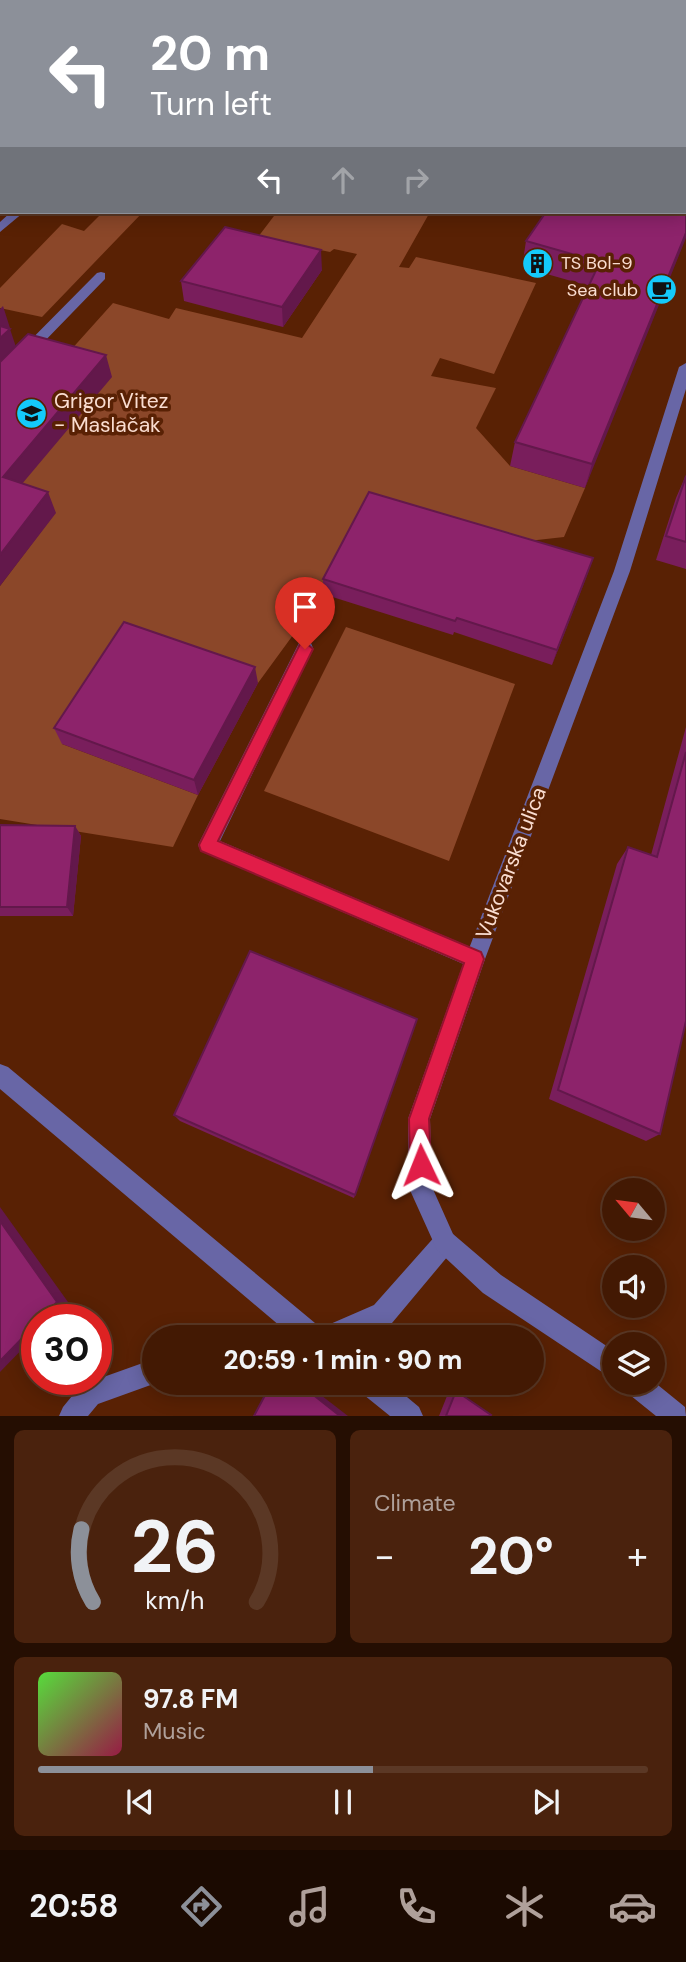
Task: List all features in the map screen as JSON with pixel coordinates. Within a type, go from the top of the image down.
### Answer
[{"type":"street","points":[[0,228],[16,214]]},
{"type":"street","points":[[0,379],[101,276]]},
{"type":"street","name":"Vukovarska ulica","points":[[602,1357],[492,1284],[445,1242],[421,1188],[419,1119],[475,959],[622,571],[686,367]]},
{"type":"street","points":[[305,649],[208,845],[475,959]]},
{"type":"street","points":[[0,1075],[298,1325]]},
{"type":"street","points":[[358,1325],[383,1314],[445,1242]]},
{"type":"street","points":[[72,1416],[90,1394],[142,1376]]},
{"type":"street","points":[[385,1395],[410,1416]]},
{"type":"street","points":[[650,1395],[676,1416]]},
{"type":"shaded area","points":[[101,214],[141,214],[42,317],[0,308],[0,288],[62,224],[84,231]]},
{"type":"shaded area","points":[[275,214],[429,214],[399,267],[409,268],[416,257],[536,283],[494,374],[440,358],[431,376],[496,388],[476,428],[510,466],[585,488],[564,537],[491,545],[368,508],[323,594],[258,683],[129,640],[62,744],[198,795],[173,847],[0,819],[0,586],[55,513],[11,497],[60,362],[113,303],[169,319],[176,308],[302,338],[357,254],[334,249],[330,252],[258,237]]},
{"type":"shaded area","points":[[346,627],[515,684],[449,861],[264,791]]},
{"type":"building","points":[[545,214],[686,214],[686,233],[592,464],[515,442],[600,262],[526,241]]},
{"type":"building","points":[[225,227],[321,250],[282,307],[181,281]]},
{"type":"building","points":[[0,326],[10,329],[0,338]]},
{"type":"building","points":[[28,334],[106,355],[3,477],[48,492],[0,555],[0,362]]},
{"type":"building","points":[[686,476],[686,542],[666,536]]},
{"type":"building","points":[[369,492],[593,558],[557,650],[323,579]]},
{"type":"building","points":[[124,622],[255,667],[194,780],[54,728]]},
{"type":"building","points":[[686,752],[686,1021],[660,1134],[558,1090],[628,847],[657,857]]},
{"type":"building","points":[[0,825],[75,826],[67,907],[0,907]]},
{"type":"building","points":[[250,951],[417,1019],[355,1195],[174,1115]]},
{"type":"building","points":[[0,1221],[57,1302],[21,1304],[21,1339],[0,1361]]},
{"type":"building","points":[[265,1395],[313,1395],[340,1416],[254,1416]]},
{"type":"building","points":[[454,1395],[462,1395],[491,1415],[490,1416],[446,1416]]},
{"type":"place","name":"TS Bol-9","points":[[538,263]]},
{"type":"place","name":"Sea club","points":[[661,290]]},
{"type":"place","name":"Grigor Vitez - Maslačak","points":[[31,413]]},
{"type":"route","points":[[305,649],[208,845],[475,959],[419,1119],[421,1165]]}]
